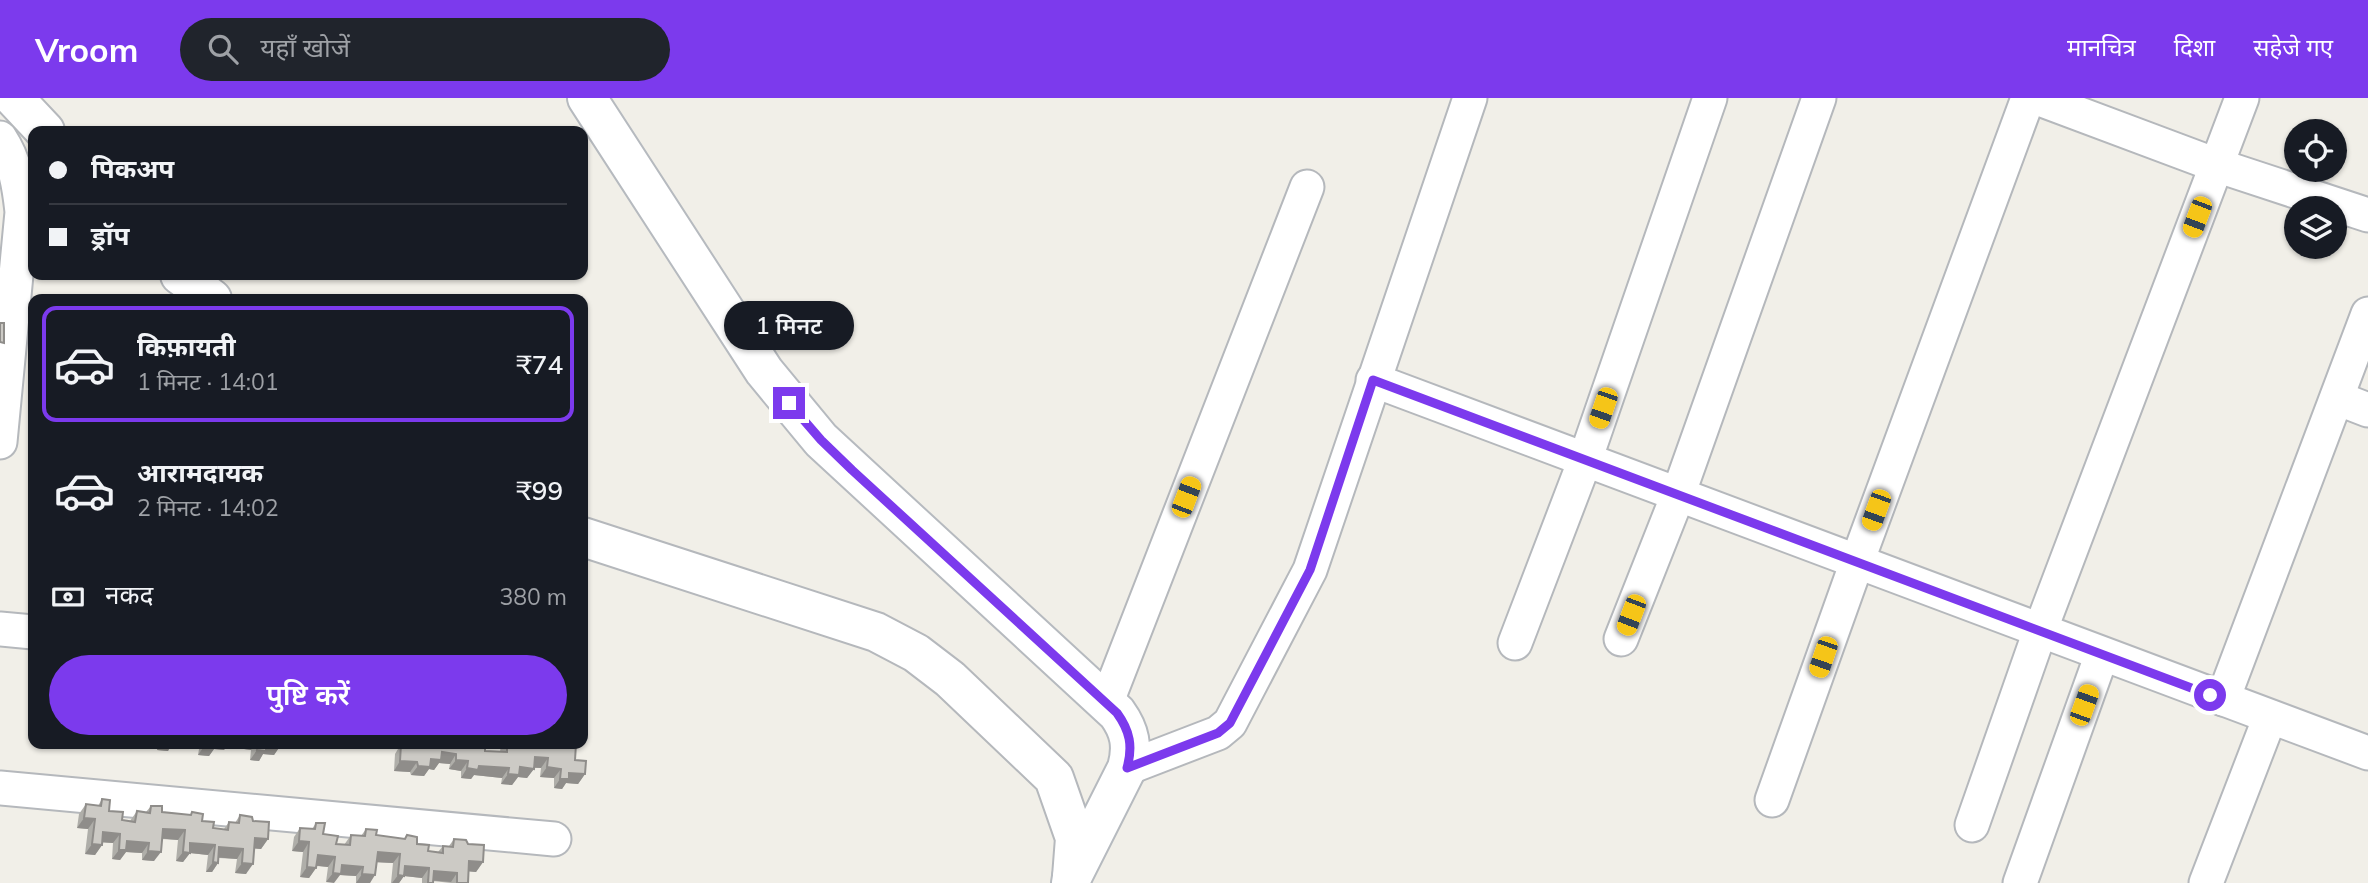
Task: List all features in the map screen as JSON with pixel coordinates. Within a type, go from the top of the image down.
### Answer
[{"type":"main road","points":[[14,98],[41,126]]},
{"type":"main road","points":[[587,98],[764,371],[821,440],[1125,724],[1131,753],[1127,768],[1071,880]]},
{"type":"main road","points":[[187,280],[205,294]]},
{"type":"main road","points":[[588,539],[876,632],[916,653],[950,679],[1054,778],[1075,838],[1071,880]]},
{"type":"street","points":[[1127,768],[1218,733],[1230,723],[1310,570],[1470,98]]},
{"type":"street","points":[[1515,643],[1585,460],[1710,98]]},
{"type":"street","points":[[1621,639],[1678,495],[1819,98]]},
{"type":"street","points":[[1772,800],[2028,98]]},
{"type":"street","points":[[2037,98],[2216,165],[2368,215]]},
{"type":"street","points":[[1972,825],[2040,631],[2242,98]]},
{"type":"street","points":[[0,138],[11,154],[20,185],[22,212],[0,442]]},
{"type":"street","points":[[1106,704],[1307,187]]},
{"type":"street","points":[[2223,699],[2368,314]]},
{"type":"street","points":[[1373,380],[2368,753]]},
{"type":"street","points":[[2337,398],[2368,410]]},
{"type":"street","points":[[0,629],[28,632]]},
{"type":"street","points":[[2020,883],[2102,654]]},
{"type":"street","points":[[2206,883],[2270,717]]},
{"type":"street","points":[[0,788],[554,839]]},
{"type":"building","points":[[0,323],[4,323],[4,343],[0,342]]},
{"type":"building","points":[[401,749],[485,749],[507,752],[507,749],[576,749],[575,760],[586,761],[585,774],[569,773],[569,779],[560,779],[561,769],[547,767],[548,758],[535,757],[534,769],[520,767],[519,775],[508,774],[509,768],[467,768],[468,761],[456,760],[456,754],[442,752],[441,760],[431,759],[430,767],[418,766],[417,762],[400,761]]},
{"type":"building","points":[[102,799],[110,800],[109,811],[123,812],[122,820],[135,822],[137,811],[150,813],[151,806],[162,806],[162,812],[203,814],[202,821],[214,822],[213,828],[228,830],[229,822],[239,823],[240,815],[252,817],[253,821],[269,822],[268,839],[255,838],[253,864],[242,863],[243,849],[219,847],[218,863],[213,862],[215,845],[190,843],[190,853],[183,852],[185,830],[163,829],[161,852],[148,851],[149,843],[127,841],[126,850],[119,850],[120,834],[103,832],[102,845],[92,844],[95,819],[84,818],[86,804],[101,806]]},
{"type":"building","points":[[316,823],[325,823],[323,834],[338,836],[336,844],[350,845],[351,835],[365,836],[366,829],[377,830],[376,835],[405,839],[407,835],[417,837],[417,844],[429,845],[428,851],[443,853],[443,846],[453,847],[454,839],[466,840],[468,844],[484,845],[483,862],[469,861],[468,883],[457,883],[457,873],[434,871],[433,883],[428,883],[429,868],[405,866],[404,876],[398,875],[400,854],[378,852],[375,875],[362,874],[363,867],[342,865],[341,874],[333,873],[335,857],[318,855],[316,868],[307,867],[309,842],[299,841],[300,828],[315,829]]},
{"type":"route","points":[[789,403],[852,470],[1117,713],[1130,738],[1131,753],[1127,768],[1218,733],[1230,723],[1307,578],[1373,380],[2210,695]]}]
